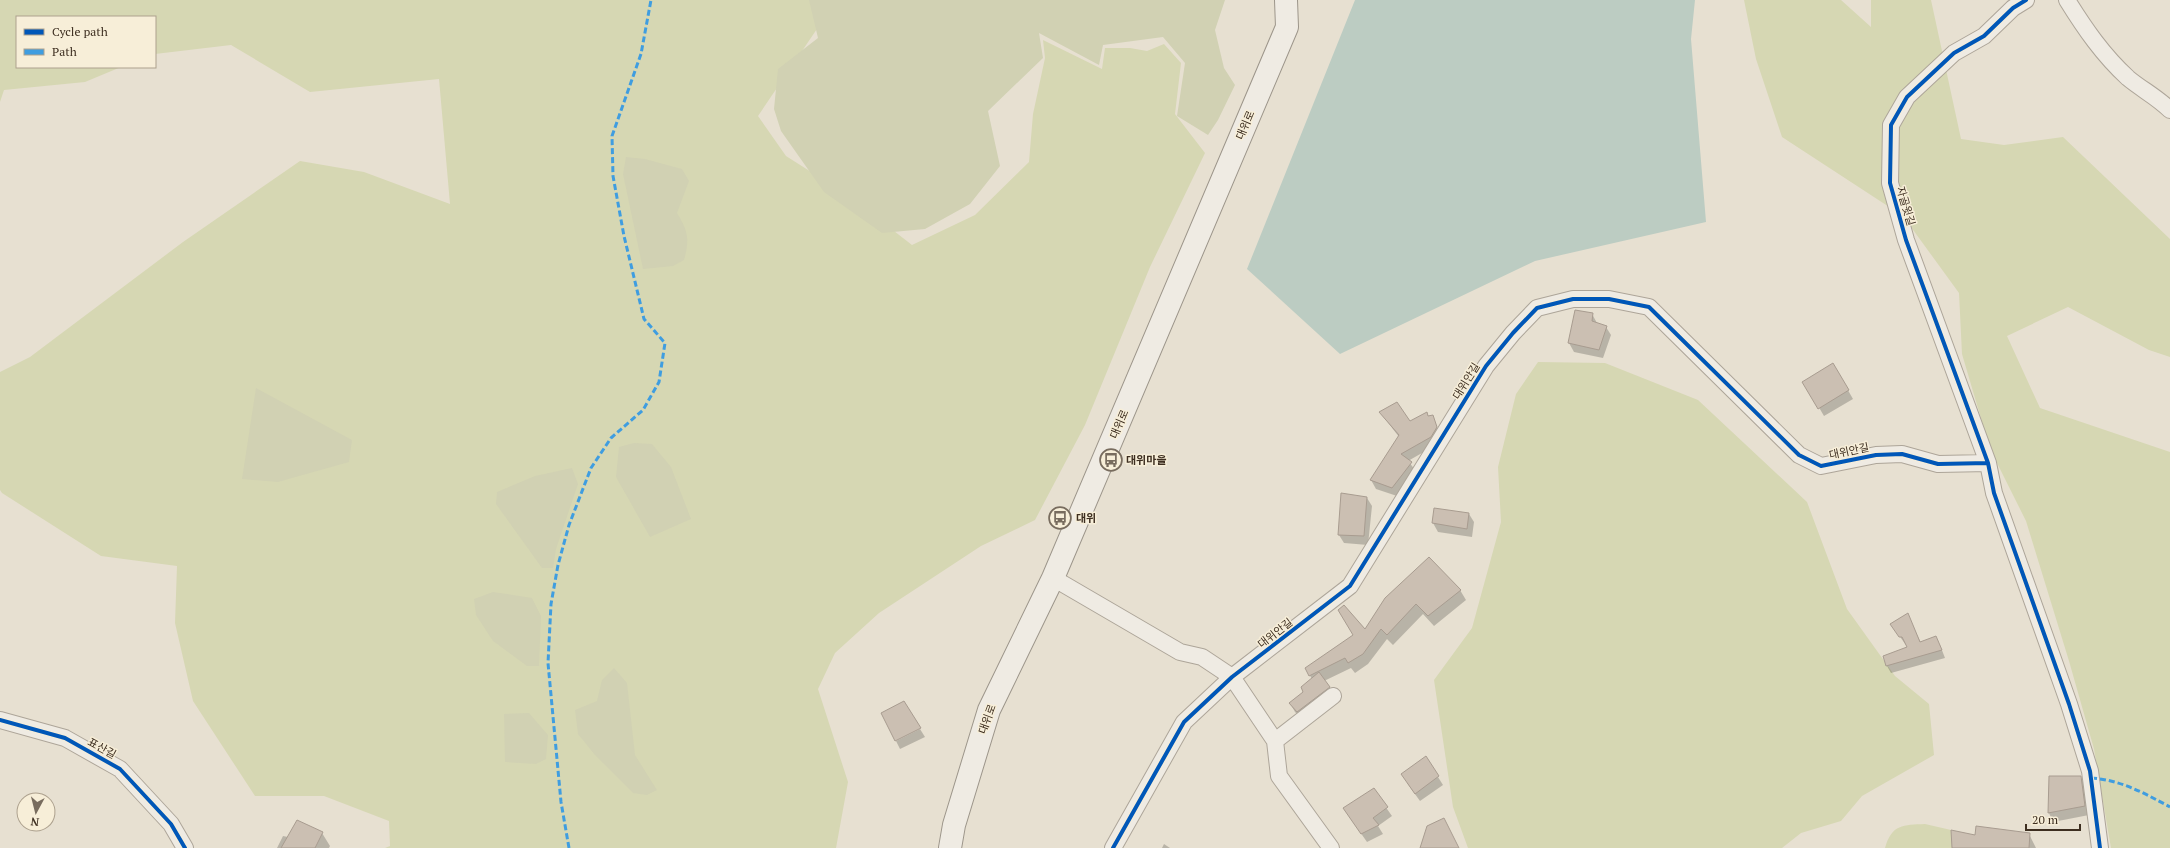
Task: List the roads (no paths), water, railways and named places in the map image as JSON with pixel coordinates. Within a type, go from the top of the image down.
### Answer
[{"type":"main road","name":"대위로","points":[[950,848],[954,825],[989,710],[1053,578],[1287,27],[1286,0]]},
{"type":"street","name":"자골윗길","points":[[2026,0],[2013,8],[1984,36],[1954,53],[1907,98],[1891,125],[1890,182],[1906,240],[1988,463],[1994,493],[2066,696],[2090,771],[2100,848]]},
{"type":"street","points":[[2067,0],[2090,37],[2109,59],[2129,79],[2160,100],[2170,110]]},
{"type":"street","name":"대위안길","points":[[1113,848],[1184,722],[1232,677],[1350,586],[1486,366],[1513,333],[1537,308],[1580,299],[1610,299],[1649,307],[1799,455],[1821,466],[1876,455],[1902,454],[1938,464],[1988,463]]},
{"type":"street","points":[[1053,578],[1180,652],[1202,657],[1232,677],[1275,741],[1279,776],[1331,848]]},
{"type":"street","points":[[1275,741],[1334,696]]},
{"type":"street","name":"표산길","points":[[0,720],[65,738],[120,769],[171,824],[185,848]]},
{"type":"place","name":"대위마을","points":[[1111,460]]},
{"type":"place","name":"대위","points":[[1060,518]]}]
